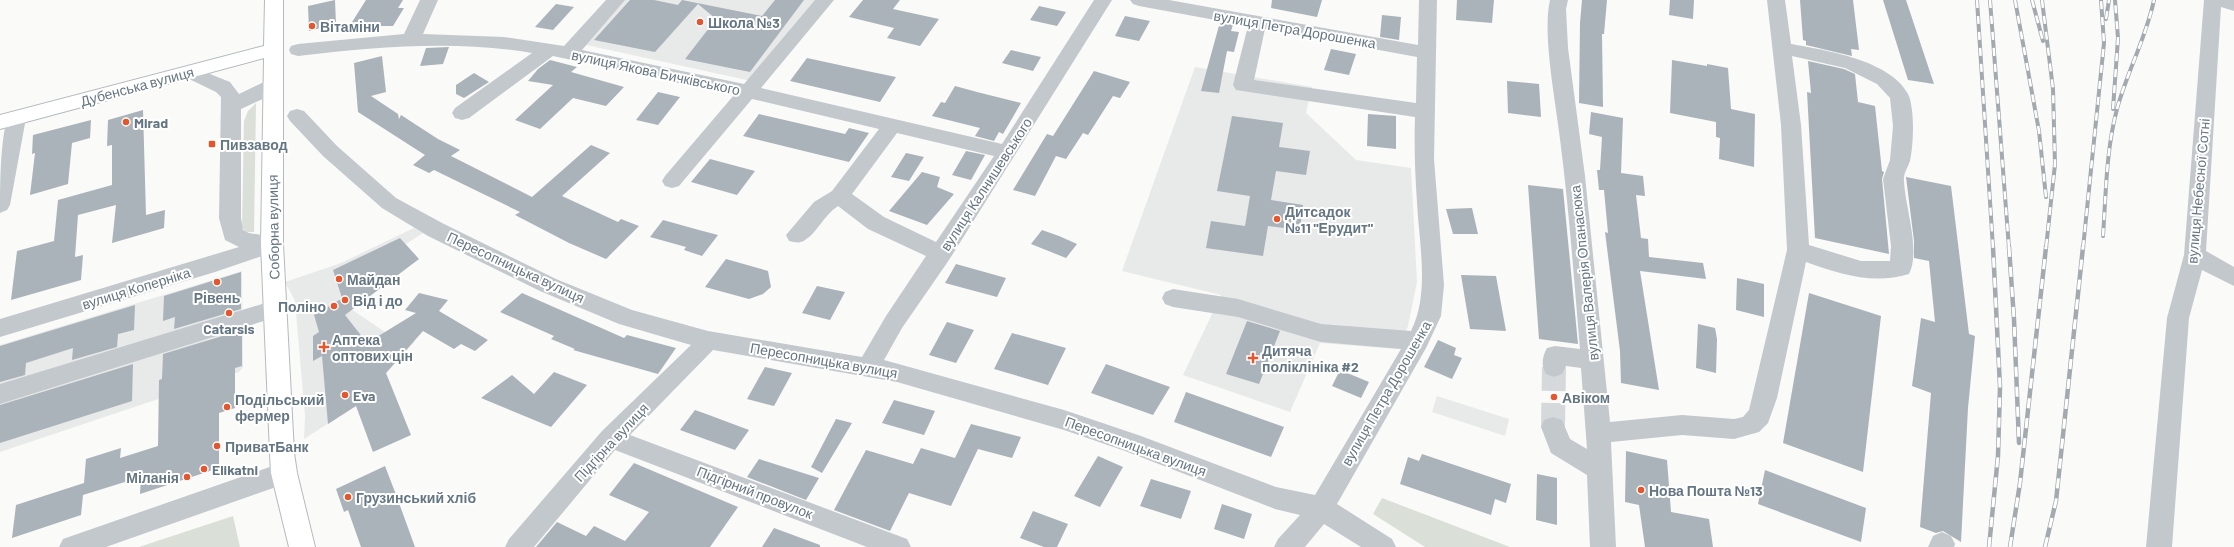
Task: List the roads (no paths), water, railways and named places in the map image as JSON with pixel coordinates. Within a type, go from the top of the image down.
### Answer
[{"type":"main road","name":"Соборна вулиця","points":[[274,0],[272,244],[275,309],[284,473],[302,547]]},
{"type":"main road","name":"Дубенська вулиця","points":[[8,120],[274,49]]},
{"type":"street","points":[[410,41],[429,0]]},
{"type":"street","points":[[569,53],[616,0]]},
{"type":"street","points":[[672,181],[825,0]]},
{"type":"street","name":"вулиця Калнишевського","points":[[868,367],[894,322],[1008,152],[1103,0]]},
{"type":"street","name":"вулиця Петра Дорошенка","points":[[1140,0],[1426,53]]},
{"type":"street","name":"вулиця Петра Дорошенка","points":[[1287,547],[1301,534],[1321,508],[1418,340],[1430,316],[1433,286],[1424,159],[1423,111],[1428,0]]},
{"type":"street","name":"вулиця Валерія Опанасюка","points":[[1559,0],[1557,9],[1559,48],[1575,176],[1599,432],[1599,469],[1603,547]]},
{"type":"street","points":[[1599,432],[1623,432],[1682,425],[1734,429],[1750,426],[1759,416],[1765,398],[1798,250],[1791,125],[1776,0]]},
{"type":"street","name":"вулиця Небесної Сотні","points":[[2159,547],[2178,318],[2195,255],[2214,0]]},
{"type":"street","points":[[2217,0],[2234,4]]},
{"type":"street","points":[[1258,22],[1243,85],[1423,111]]},
{"type":"street","name":"вулиця Якова Бичківського","points":[[298,50],[410,41],[461,40],[549,50],[748,92],[1008,152]]},
{"type":"street","points":[[1781,48],[1820,55],[1852,64],[1884,80],[1899,96],[1903,126],[1900,160],[1893,179],[1902,246],[1901,268],[1884,272],[1867,271],[1838,264],[1798,250]]},
{"type":"street","points":[[462,113],[549,50]]},
{"type":"street","points":[[190,72],[223,87],[230,96],[230,218],[233,234],[244,241],[272,244]]},
{"type":"street","points":[[231,106],[273,86]]},
{"type":"street","name":"Пересопницька вулиця","points":[[297,116],[366,184],[389,203],[436,230],[548,284],[627,318],[708,340],[897,372],[1064,420],[1132,443],[1275,498],[1321,508],[1383,547]]},
{"type":"street","points":[[0,205],[8,120]]},
{"type":"street","points":[[797,235],[821,207],[839,196],[892,126]]},
{"type":"street","points":[[839,196],[876,223],[941,254]]},
{"type":"street","name":"вулиця Коперніка","points":[[0,328],[215,264],[272,244]]},
{"type":"street","points":[[2195,255],[2234,278]]},
{"type":"street","points":[[1173,298],[1238,308],[1321,333],[1418,340]]},
{"type":"street","points":[[0,394],[275,309]]},
{"type":"street","name":"Підгірна вулиця","points":[[518,547],[611,438],[698,352],[708,340]]},
{"type":"street","points":[[1554,367],[1555,355],[1593,360]]},
{"type":"street","points":[[1553,427],[1560,446],[1599,469]]},
{"type":"street","name":"Підгірний провулок","points":[[611,438],[898,547]]},
{"type":"street","points":[[72,547],[284,473]]},
{"type":"tunnel","points":[[1553,427],[1554,367]]},
{"type":"railway","points":[[1977,0],[1993,248]]},
{"type":"railway","points":[[1990,0],[2009,248]]},
{"type":"railway","points":[[2015,0],[2039,131],[2046,197]]},
{"type":"railway","points":[[2032,0],[2043,41]]},
{"type":"railway","points":[[2042,0],[2053,89],[2055,164],[2046,248]]},
{"type":"railway","points":[[2083,248],[2104,43],[2101,0]]},
{"type":"railway","points":[[2106,19],[2109,0]]},
{"type":"railway","points":[[2113,109],[2118,38],[2115,0]]},
{"type":"railway","points":[[2103,236],[2107,172],[2113,125],[2121,95],[2151,14],[2154,0]]},
{"type":"railway","points":[[1989,547],[1998,456],[2000,387],[1993,247]]},
{"type":"railway","points":[[2009,247],[2014,319],[2019,443]]},
{"type":"railway","points":[[2010,547],[2020,483],[2046,247]]},
{"type":"railway","points":[[2045,547],[2056,501],[2083,247]]},
{"type":"place","name":"Школа №3","points":[[700,22]]},
{"type":"place","name":"Вітаміни","points":[[312,26]]},
{"type":"place","name":"Mirad","points":[[126,122]]},
{"type":"place","name":"Пивзавод","points":[[212,144]]},
{"type":"place","name":"Дитсадок №11 \"Ерудит\"","points":[[1277,219]]},
{"type":"place","name":"Майдан","points":[[339,279]]},
{"type":"place","name":"Рівень","points":[[217,282]]},
{"type":"place","name":"Від і до","points":[[345,300]]},
{"type":"place","name":"Поліно","points":[[334,306]]},
{"type":"place","name":"Catarsis","points":[[229,313]]},
{"type":"place","name":"Аптека оптових цін","points":[[324,347]]},
{"type":"place","name":"Дитяча поліклініка #2","points":[[1253,358]]},
{"type":"place","name":"Eva","points":[[345,395]]},
{"type":"place","name":"Авіком","points":[[1554,397]]},
{"type":"place","name":"Подільський фермер","points":[[227,407]]},
{"type":"place","name":"ПриватБанк","points":[[217,446]]},
{"type":"place","name":"Elikatni","points":[[204,469]]},
{"type":"place","name":"Міланія","points":[[187,477]]},
{"type":"place","name":"Нова Пошта №13","points":[[1641,490]]},
{"type":"place","name":"Грузинський хліб","points":[[348,497]]}]
